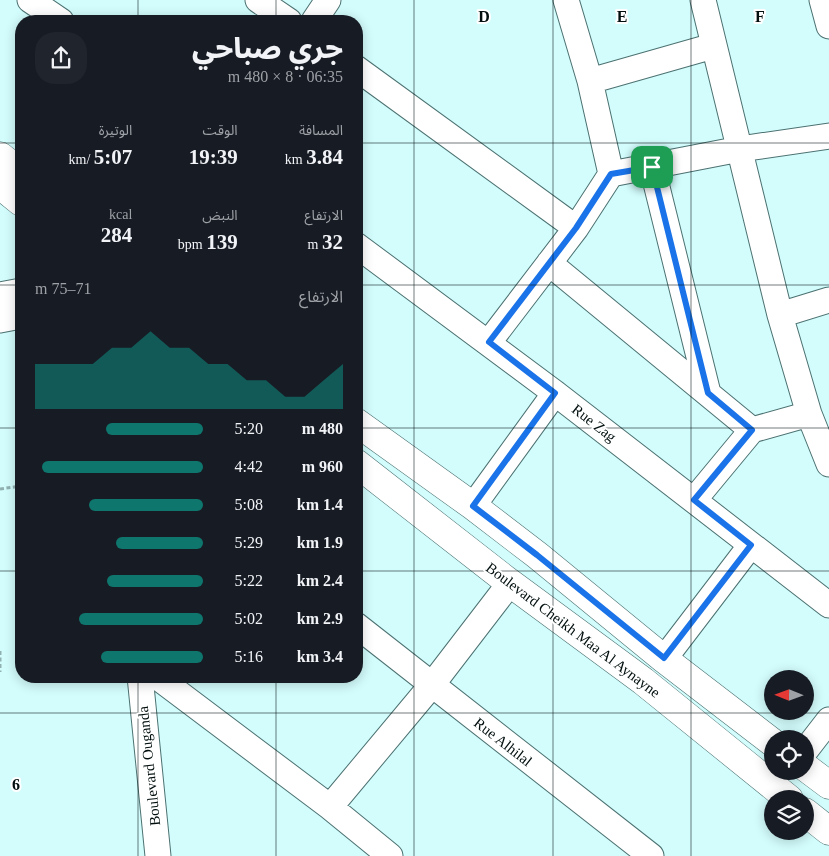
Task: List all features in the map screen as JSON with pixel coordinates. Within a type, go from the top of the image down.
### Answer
[{"type":"main road","points":[[0,156],[15,168]]},
{"type":"main road","points":[[0,185],[15,197]]},
{"type":"main road","points":[[363,427],[473,506],[537,555],[764,736]]},
{"type":"main road","name":"Boulevard Cheikh Maa Al Aynayne","points":[[363,468],[510,584],[643,681],[778,790]]},
{"type":"main road","points":[[814,774],[829,785]]},
{"type":"main road","points":[[814,819],[829,831]]},
{"type":"street","points":[[30,0],[52,15]]},
{"type":"street","points":[[258,0],[280,15]]},
{"type":"street","points":[[318,15],[328,0]]},
{"type":"street","points":[[489,342],[576,228],[611,174],[590,81],[566,0]]},
{"type":"street","points":[[703,0],[780,315],[809,414],[829,464]]},
{"type":"street","points":[[822,0],[829,26]]},
{"type":"street","points":[[590,81],[713,46]]},
{"type":"street","points":[[363,73],[576,228]]},
{"type":"street","points":[[611,174],[740,149],[829,136]]},
{"type":"street","points":[[652,167],[708,393]]},
{"type":"street","name":"Rue Zag","points":[[363,249],[489,342],[829,605]]},
{"type":"street","points":[[549,263],[752,430]]},
{"type":"street","points":[[0,295],[15,292]]},
{"type":"street","points":[[780,315],[829,300]]},
{"type":"street","points":[[0,320],[15,317]]},
{"type":"street","points":[[473,506],[555,393]]},
{"type":"street","points":[[694,500],[752,430],[809,414]]},
{"type":"street","points":[[664,658],[751,545]]},
{"type":"street","points":[[330,806],[431,686],[510,584]]},
{"type":"street","name":"Rue Alhilal","points":[[363,631],[622,848],[651,856]]},
{"type":"street","name":"Boulevard Ouganda","points":[[153,683],[158,856]]},
{"type":"street","name":"Boulevard Ouganda","points":[[154,683],[174,856]]},
{"type":"street","points":[[163,683],[330,806],[390,856]]},
{"type":"street","points":[[814,739],[829,720]]},
{"type":"path","points":[[0,489],[15,487]]},
{"type":"path","points":[[0,651],[0,672]]},
{"type":"route","points":[[652,167],[708,393],[752,430],[694,500],[751,545],[664,658],[537,555],[473,506],[555,393],[489,342],[576,228],[611,174],[652,167]]}]
